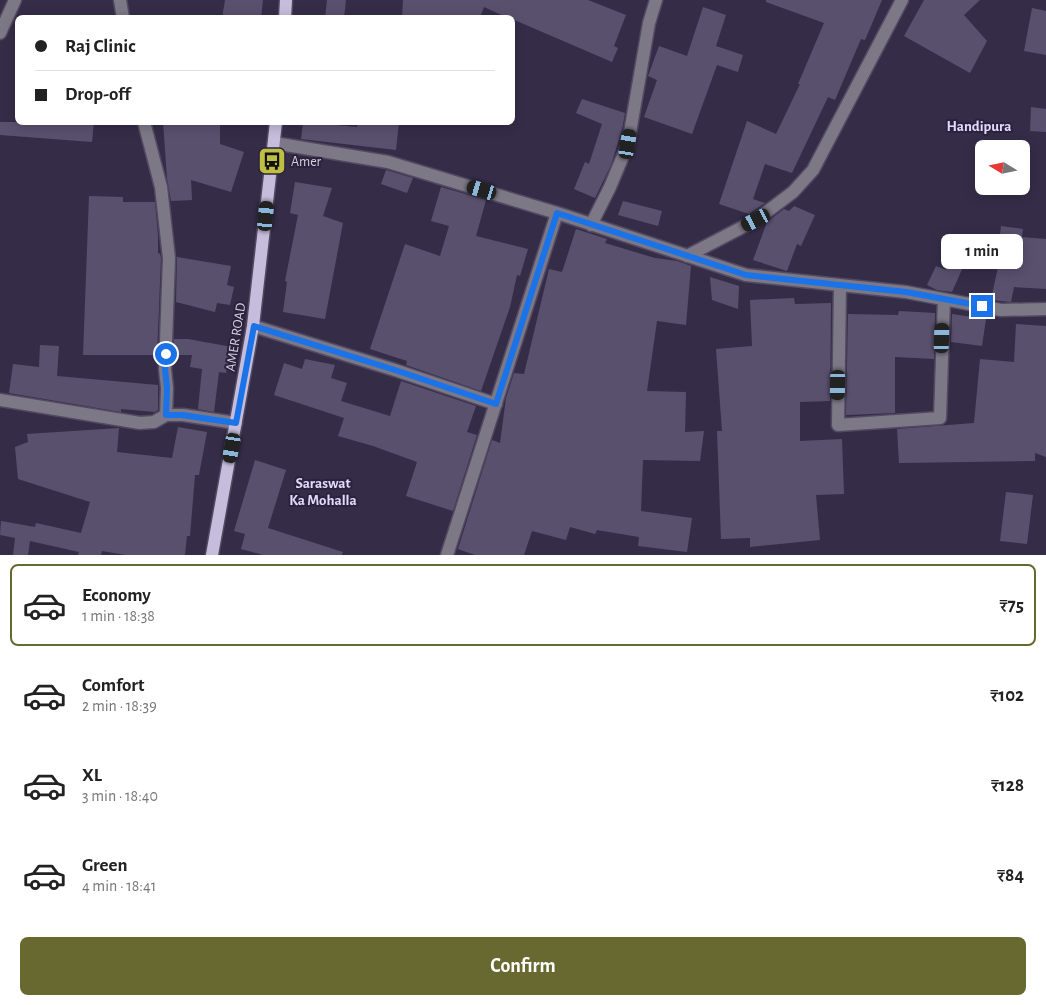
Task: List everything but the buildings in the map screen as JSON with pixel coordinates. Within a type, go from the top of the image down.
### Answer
[{"type":"main road","points":[[285,15],[286,0]]},
{"type":"main road","name":"AMER ROAD","points":[[212,555],[254,326],[276,125]]},
{"type":"street","points":[[0,33],[16,0]]},
{"type":"street","points":[[120,0],[122,15]]},
{"type":"street","points":[[591,224],[610,187],[628,144],[649,23],[656,0]]},
{"type":"street","points":[[687,256],[756,220],[793,192],[812,170],[902,0]]},
{"type":"street","points":[[145,125],[162,187],[169,258],[165,369],[167,388],[166,415]]},
{"type":"street","points":[[274,143],[388,162],[557,213],[746,275],[906,292],[1001,310],[1046,309]]},
{"type":"street","points":[[447,555],[557,213]]},
{"type":"street","points":[[840,285],[838,425],[940,418],[944,299]]},
{"type":"street","points":[[254,326],[496,404]]},
{"type":"street","points":[[0,400],[140,423],[154,422],[166,415],[182,415],[236,423]]},
{"type":"place","name":"Amer","points":[[272,161]]},
{"type":"district","name":"Handipura","points":[[979,126]]},
{"type":"district","name":"Saraswat Ka Mohalla","points":[[323,492]]},
{"type":"route","points":[[166,354],[166,415],[182,415],[236,423],[254,326],[496,404],[557,213],[746,275],[906,292],[982,306]]}]
